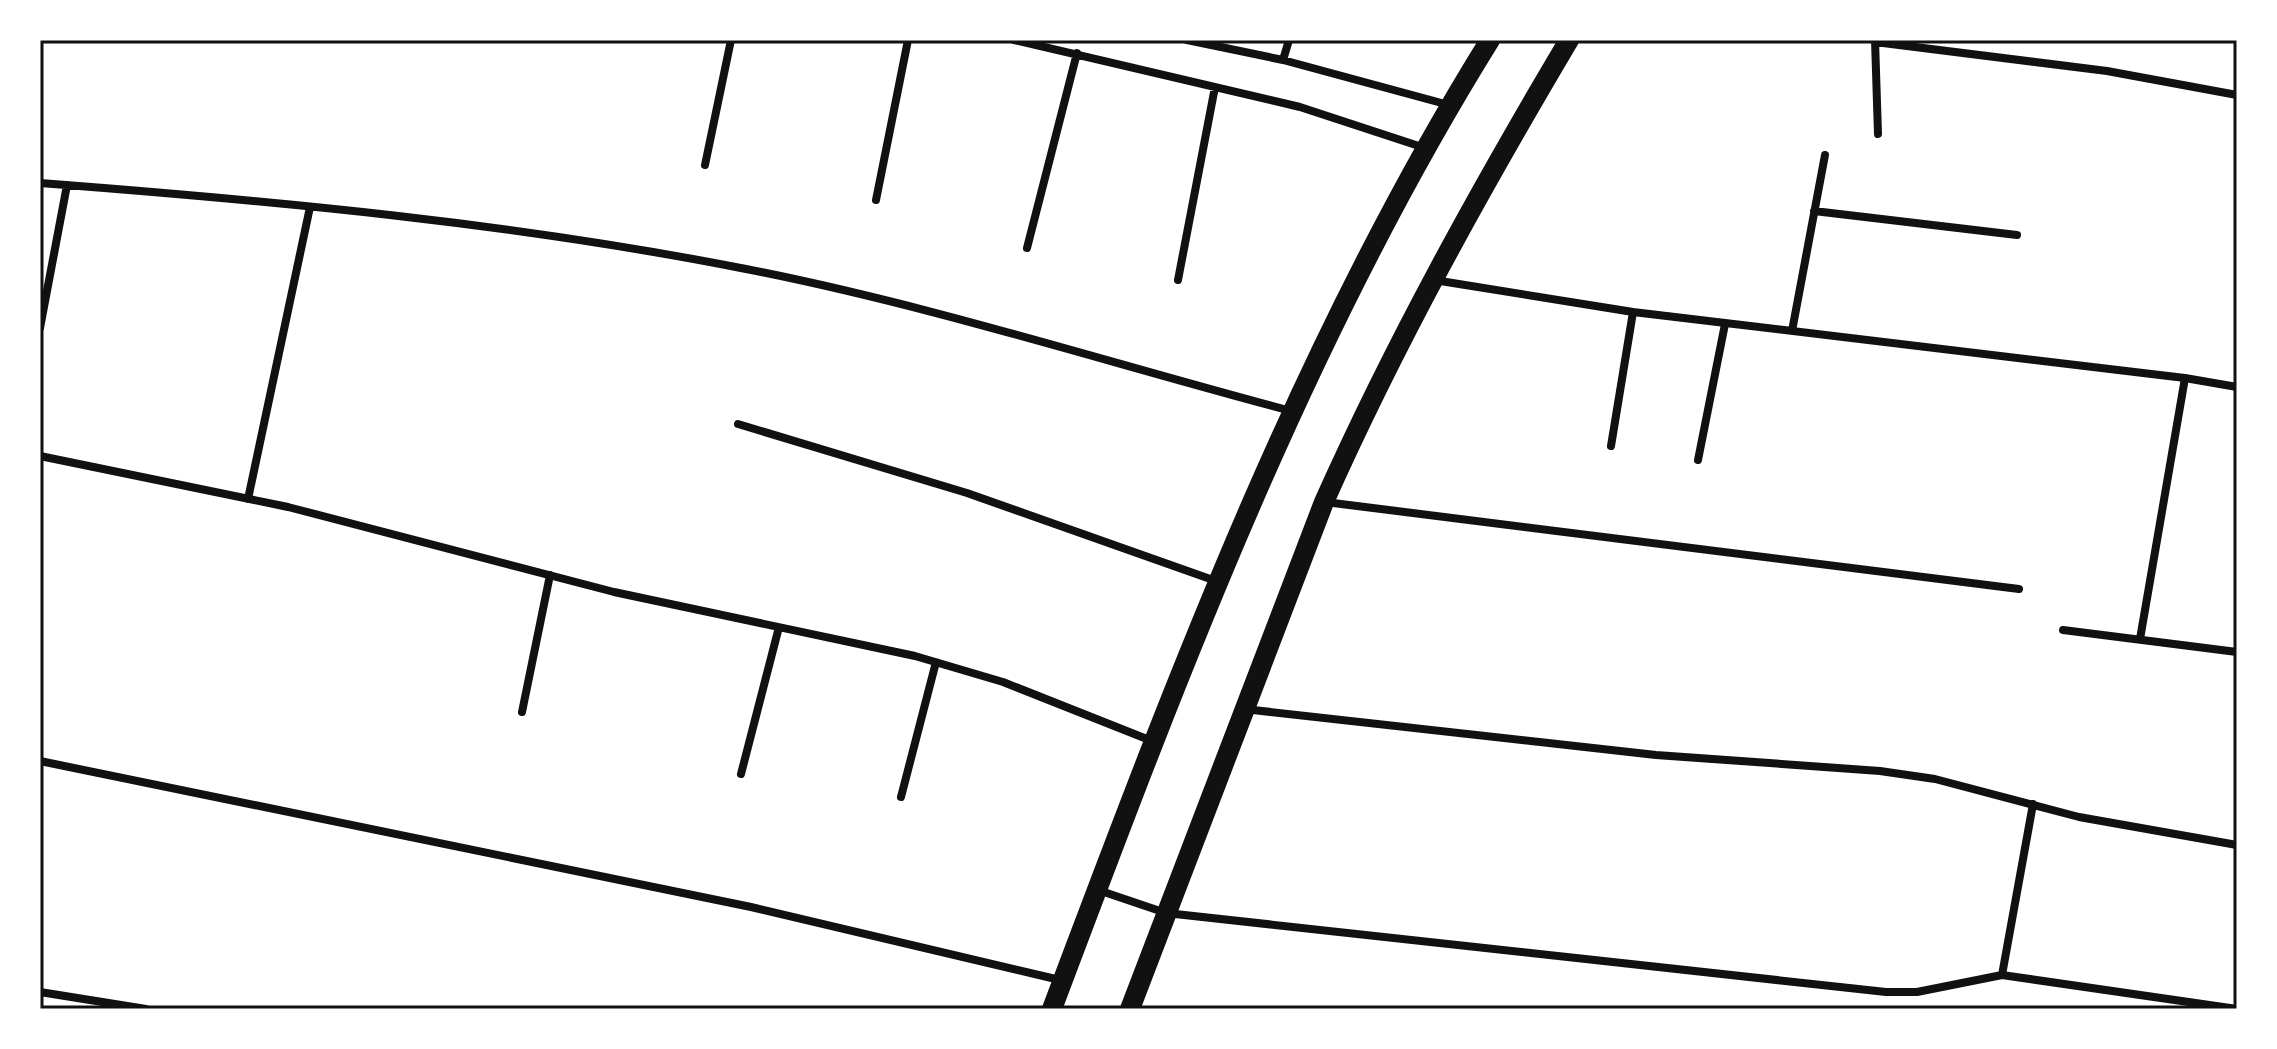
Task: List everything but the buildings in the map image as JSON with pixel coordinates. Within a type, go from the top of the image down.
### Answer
[{"type":"main road","points":[[1052,1009],[1153,742],[1292,411],[1356,278],[1425,148],[1490,40]]},
{"type":"main road","points":[[1130,1009],[1324,502],[1364,414],[1434,280],[1569,40]]},
{"type":"street","points":[[705,165],[731,40]]},
{"type":"street","points":[[876,200],[908,40]]},
{"type":"street","points":[[1014,40],[1300,107],[1425,148]]},
{"type":"street","points":[[1187,40],[1283,60],[1450,105]]},
{"type":"street","points":[[1283,60],[1289,40]]},
{"type":"street","points":[[1878,134],[1875,41],[2122,73],[2237,95]]},
{"type":"street","points":[[1027,248],[1077,53]]},
{"type":"street","points":[[1178,280],[1215,87]]},
{"type":"street","points":[[1792,331],[1825,155]]},
{"type":"street","points":[[40,183],[471,224],[609,244],[747,269],[883,299],[1292,411]]},
{"type":"street","points":[[40,328],[67,185]]},
{"type":"street","points":[[248,499],[310,207]]},
{"type":"street","points":[[1814,211],[2017,235]]},
{"type":"street","points":[[1434,280],[1633,312],[2185,378],[2237,387]]},
{"type":"street","points":[[1611,446],[1633,312]]},
{"type":"street","points":[[1698,460],[1725,324]]},
{"type":"street","points":[[2140,639],[2185,378]]},
{"type":"street","points":[[738,424],[967,493],[1219,582]]},
{"type":"street","points":[[40,456],[288,507],[614,592],[936,662],[1003,682],[1153,742]]},
{"type":"street","points":[[1324,502],[2019,589]]},
{"type":"street","points":[[522,712],[550,575]]},
{"type":"street","points":[[741,774],[779,627]]},
{"type":"street","points":[[2063,630],[2237,652]]},
{"type":"street","points":[[901,797],[936,662]]},
{"type":"street","points":[[1244,709],[1656,755],[1880,771],[1935,779],[2079,817],[2237,845]]},
{"type":"street","points":[[40,761],[751,907],[1063,981]]},
{"type":"street","points":[[2002,975],[2033,804]]},
{"type":"street","points":[[1097,890],[1166,913],[1886,992],[1932,989],[2002,975],[2237,1009]]},
{"type":"street","points":[[40,992],[146,1009]]}]
